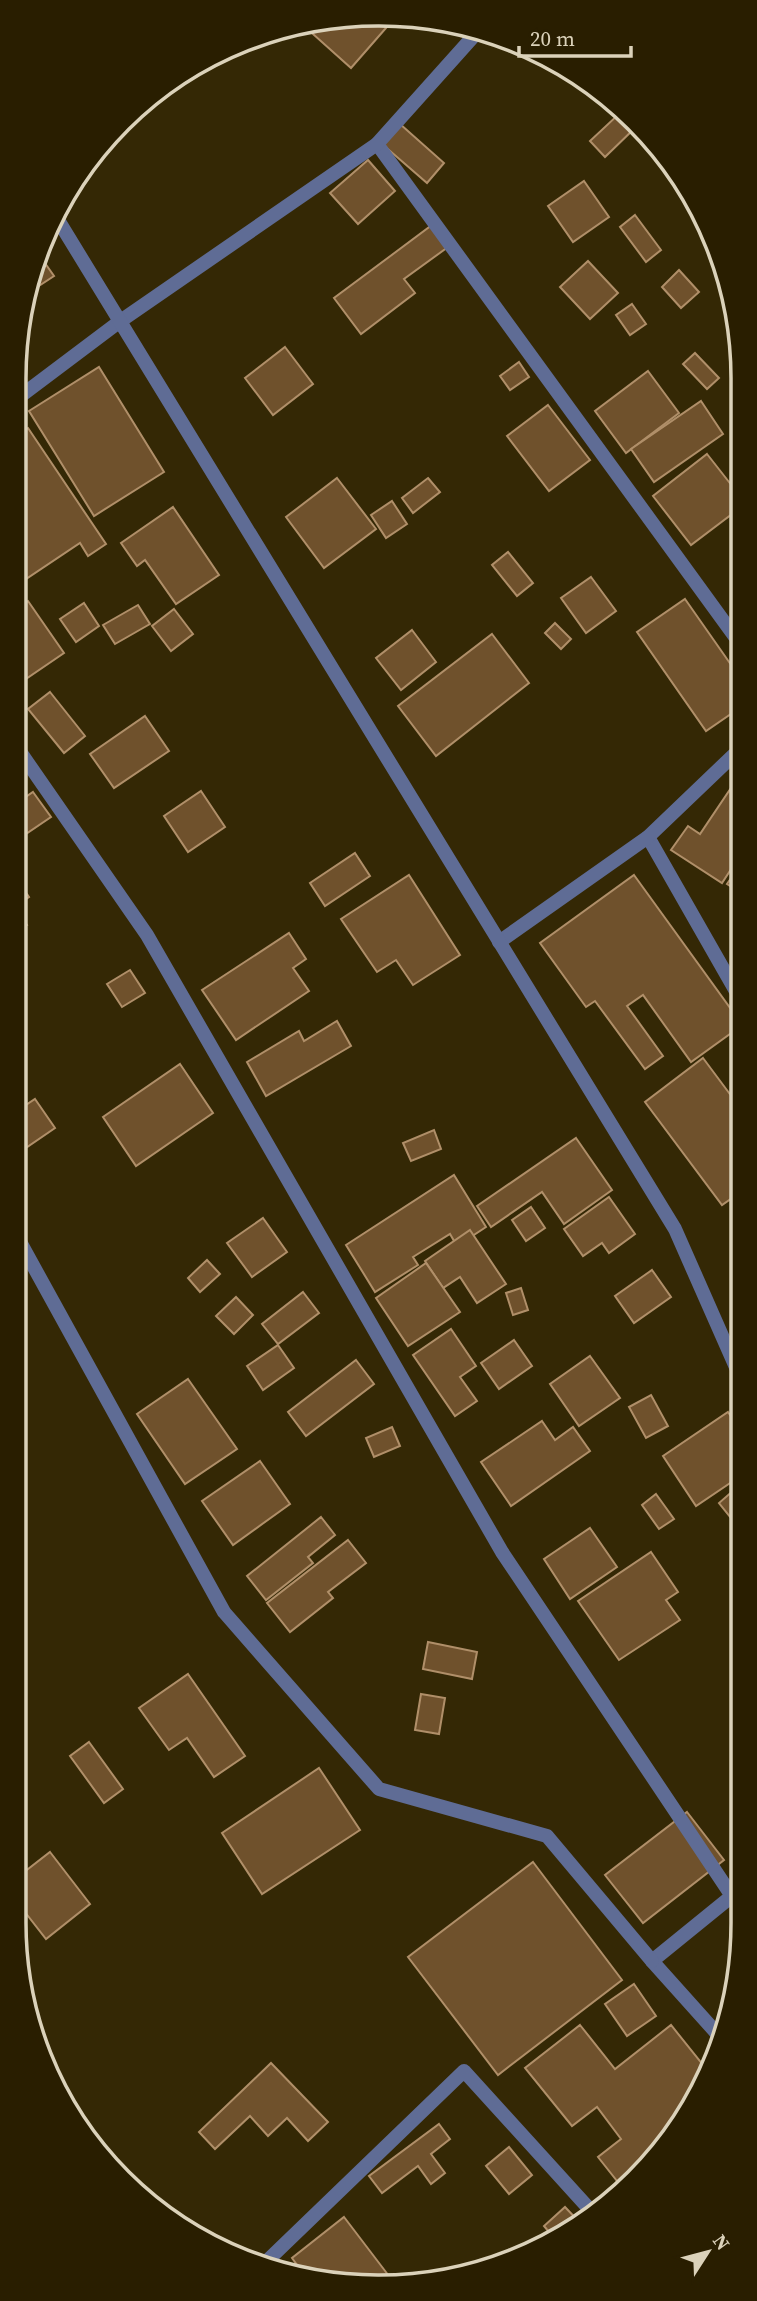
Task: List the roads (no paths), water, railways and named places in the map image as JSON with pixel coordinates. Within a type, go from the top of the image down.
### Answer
[{"type":"street","points":[[26,392],[119,322],[377,144],[472,38]]},
{"type":"street","points":[[377,144],[731,631]]},
{"type":"street","points":[[62,226],[675,1229],[731,1356]]},
{"type":"street","points":[[499,942],[648,837],[731,758]]},
{"type":"street","points":[[26,760],[147,935],[502,1552],[731,1895]]},
{"type":"street","points":[[648,837],[731,982]]},
{"type":"street","points":[[26,1253],[224,1612],[379,1789],[547,1836],[714,2030]]},
{"type":"street","points":[[652,1961],[731,1897]]},
{"type":"street","points":[[270,2258],[464,2071],[587,2206]]}]
